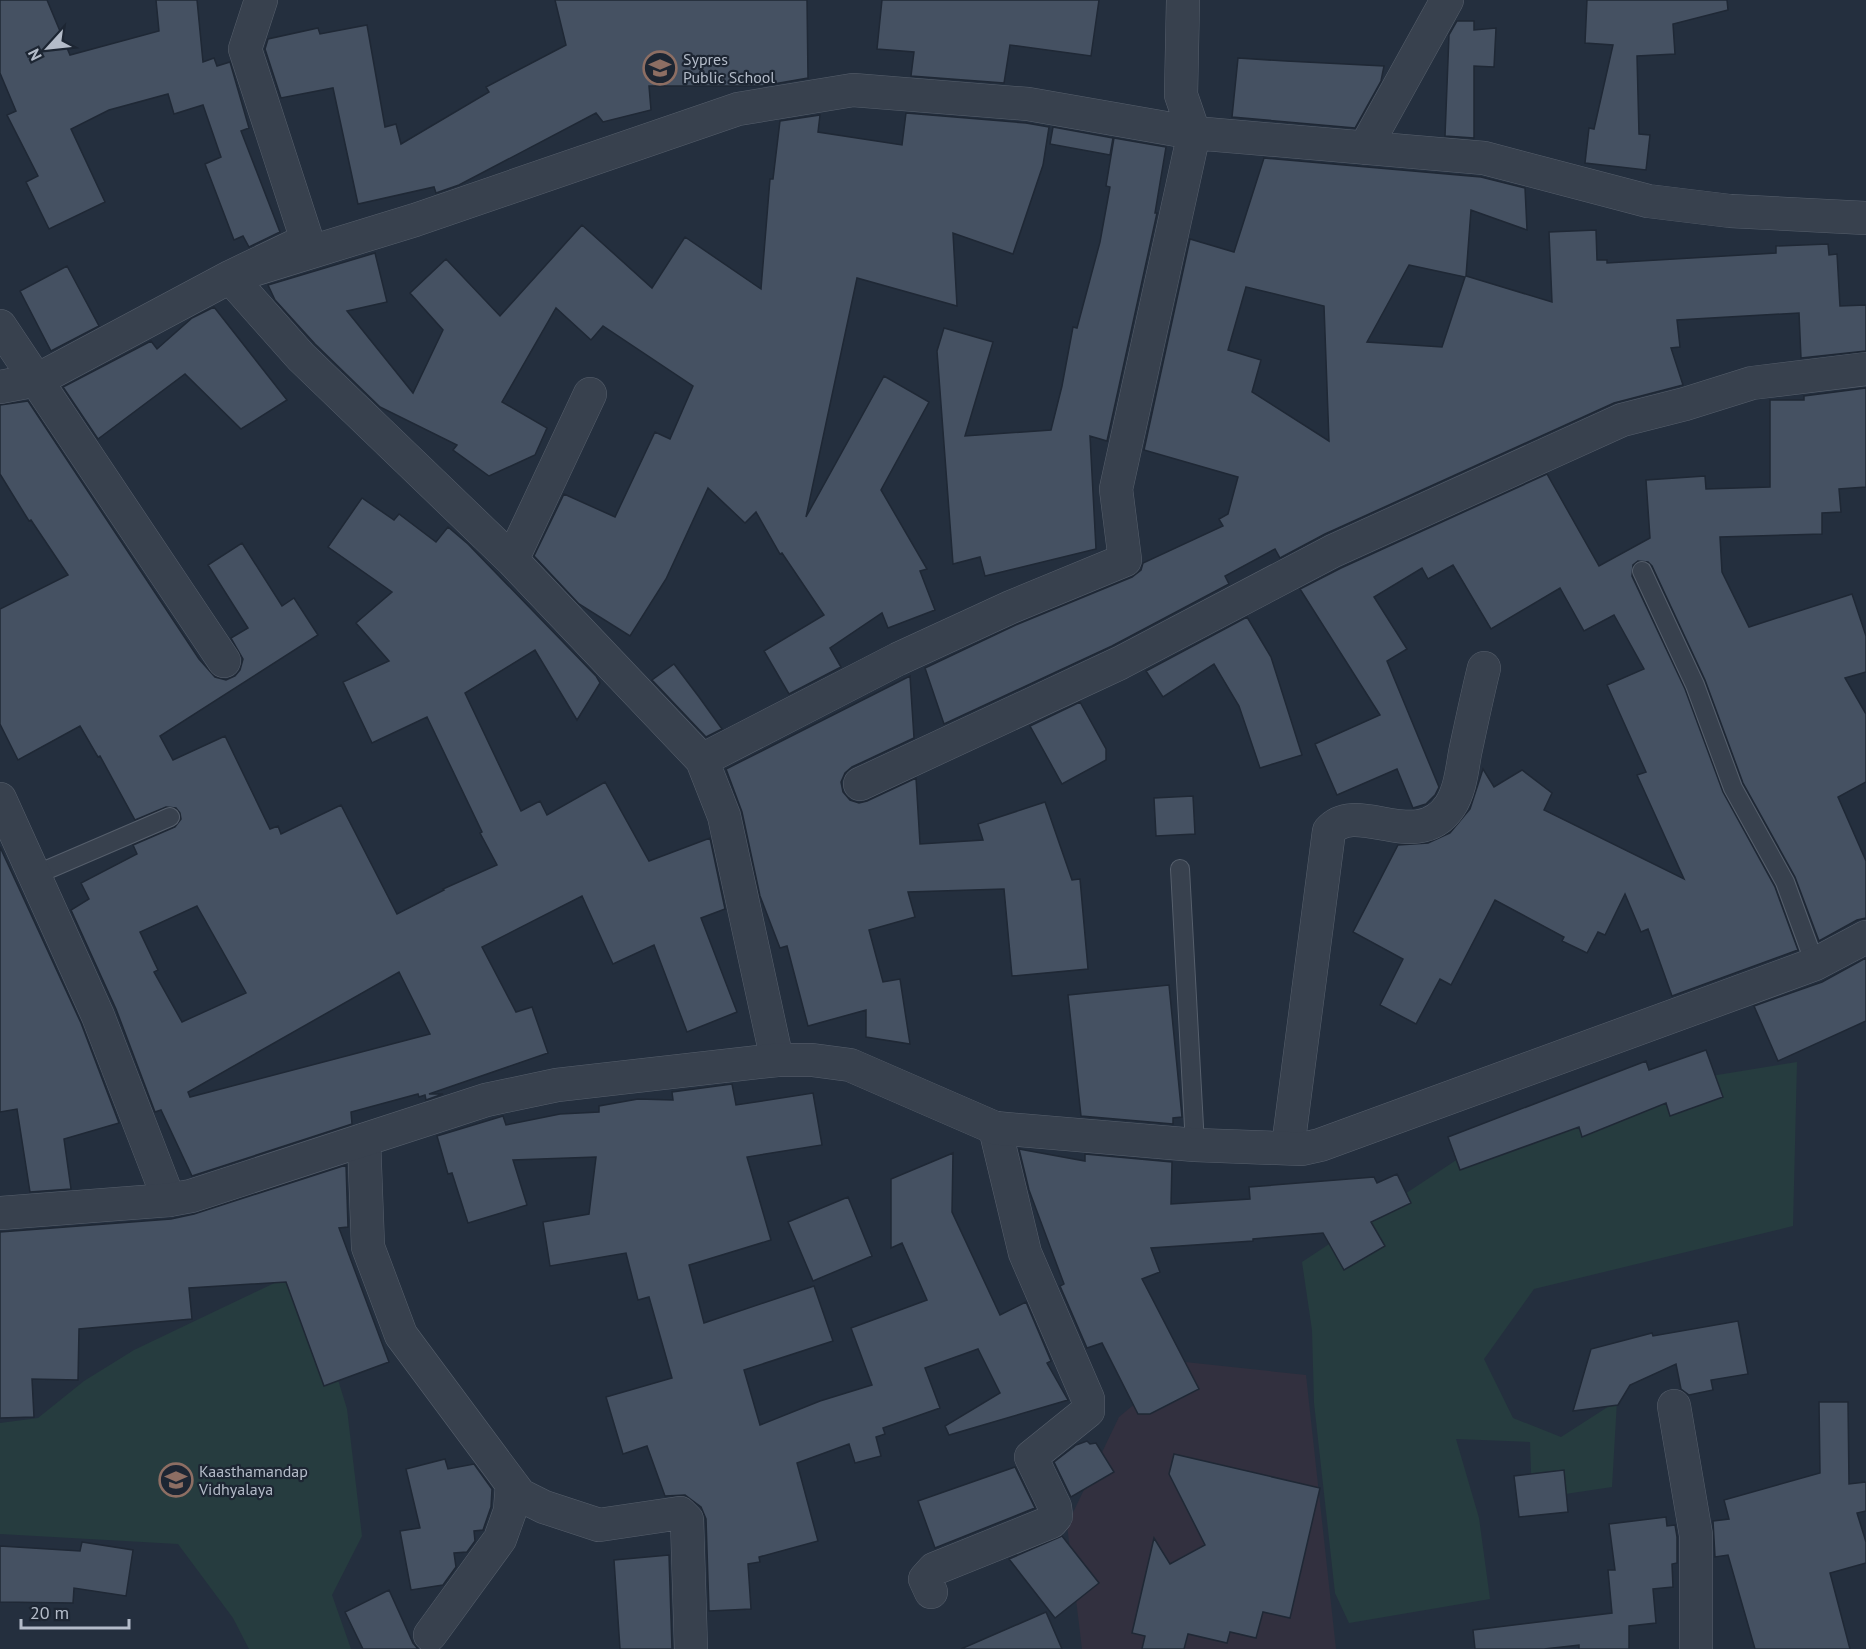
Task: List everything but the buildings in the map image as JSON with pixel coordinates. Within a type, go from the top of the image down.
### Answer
[{"type":"street","points":[[0,387],[37,380],[230,277],[307,240],[245,49],[261,0]]},
{"type":"street","points":[[702,760],[898,659],[1011,607],[1125,560],[1116,489],[1194,133],[1180,96],[1184,0]]},
{"type":"street","points":[[1365,148],[1447,0]]},
{"type":"street","points":[[230,277],[415,220],[738,109],[853,90],[1028,104],[1194,133],[1484,158],[1648,201],[1730,211],[1866,218]]},
{"type":"street","points":[[230,277],[300,357],[512,560],[702,760],[724,816],[777,1060]]},
{"type":"street","points":[[0,326],[224,661]]},
{"type":"street","points":[[860,784],[1120,663],[1333,551],[1622,420],[1752,383],[1866,369]]},
{"type":"street","points":[[512,560],[590,394]]},
{"type":"street","points":[[1288,1148],[1329,831],[1335,823],[1347,820],[1410,828],[1437,820],[1450,805],[1458,785],[1484,668]]},
{"type":"street","points":[[0,799],[98,1016],[169,1200]]},
{"type":"street","points":[[0,1213],[169,1200],[191,1196],[486,1100],[556,1085],[777,1060],[812,1060],[850,1065],[995,1128],[1195,1144],[1302,1149],[1320,1145],[1815,964],[1866,937]]},
{"type":"street","points":[[931,1592],[925,1579],[934,1569],[1051,1522],[1056,1516],[1055,1507],[1031,1457],[1088,1411],[1088,1399],[1025,1253],[995,1128]]},
{"type":"street","points":[[364,1140],[368,1247],[401,1335],[520,1495],[544,1507],[599,1525],[680,1513],[687,1520],[691,1649]]},
{"type":"street","points":[[1674,1406],[1696,1535],[1696,1649]]},
{"type":"street","points":[[430,1635],[500,1539],[510,1510],[512,1484]]},
{"type":"lane","points":[[1642,571],[1695,685],[1733,788],[1785,882],[1815,964]]},
{"type":"lane","points":[[35,875],[170,817]]},
{"type":"lane","points":[[1180,869],[1195,1144]]},
{"type":"shaded area","points":[[1185,1362],[1306,1375],[1336,1649],[1082,1649],[1067,1525],[1119,1417]]},
{"type":"green space","points":[[1797,1062],[1793,1226],[1534,1289],[1484,1359],[1513,1418],[1561,1437],[1617,1401],[1612,1487],[1532,1499],[1530,1442],[1456,1439],[1479,1518],[1490,1599],[1349,1623],[1335,1593],[1314,1403],[1312,1330],[1302,1262],[1470,1151],[1711,1076]]},
{"type":"green space","name":"Kaasthamandap Vidhyalaya","points":[[304,1269],[347,1409],[362,1536],[332,1595],[351,1649],[249,1649],[233,1618],[178,1544],[0,1534],[0,1423],[38,1418],[84,1381],[134,1350]]},
{"type":"place","name":"Sypres Public School","points":[[660,68]]},
{"type":"place","name":"Kaasthamandap Vidhyalaya","points":[[176,1480]]}]
